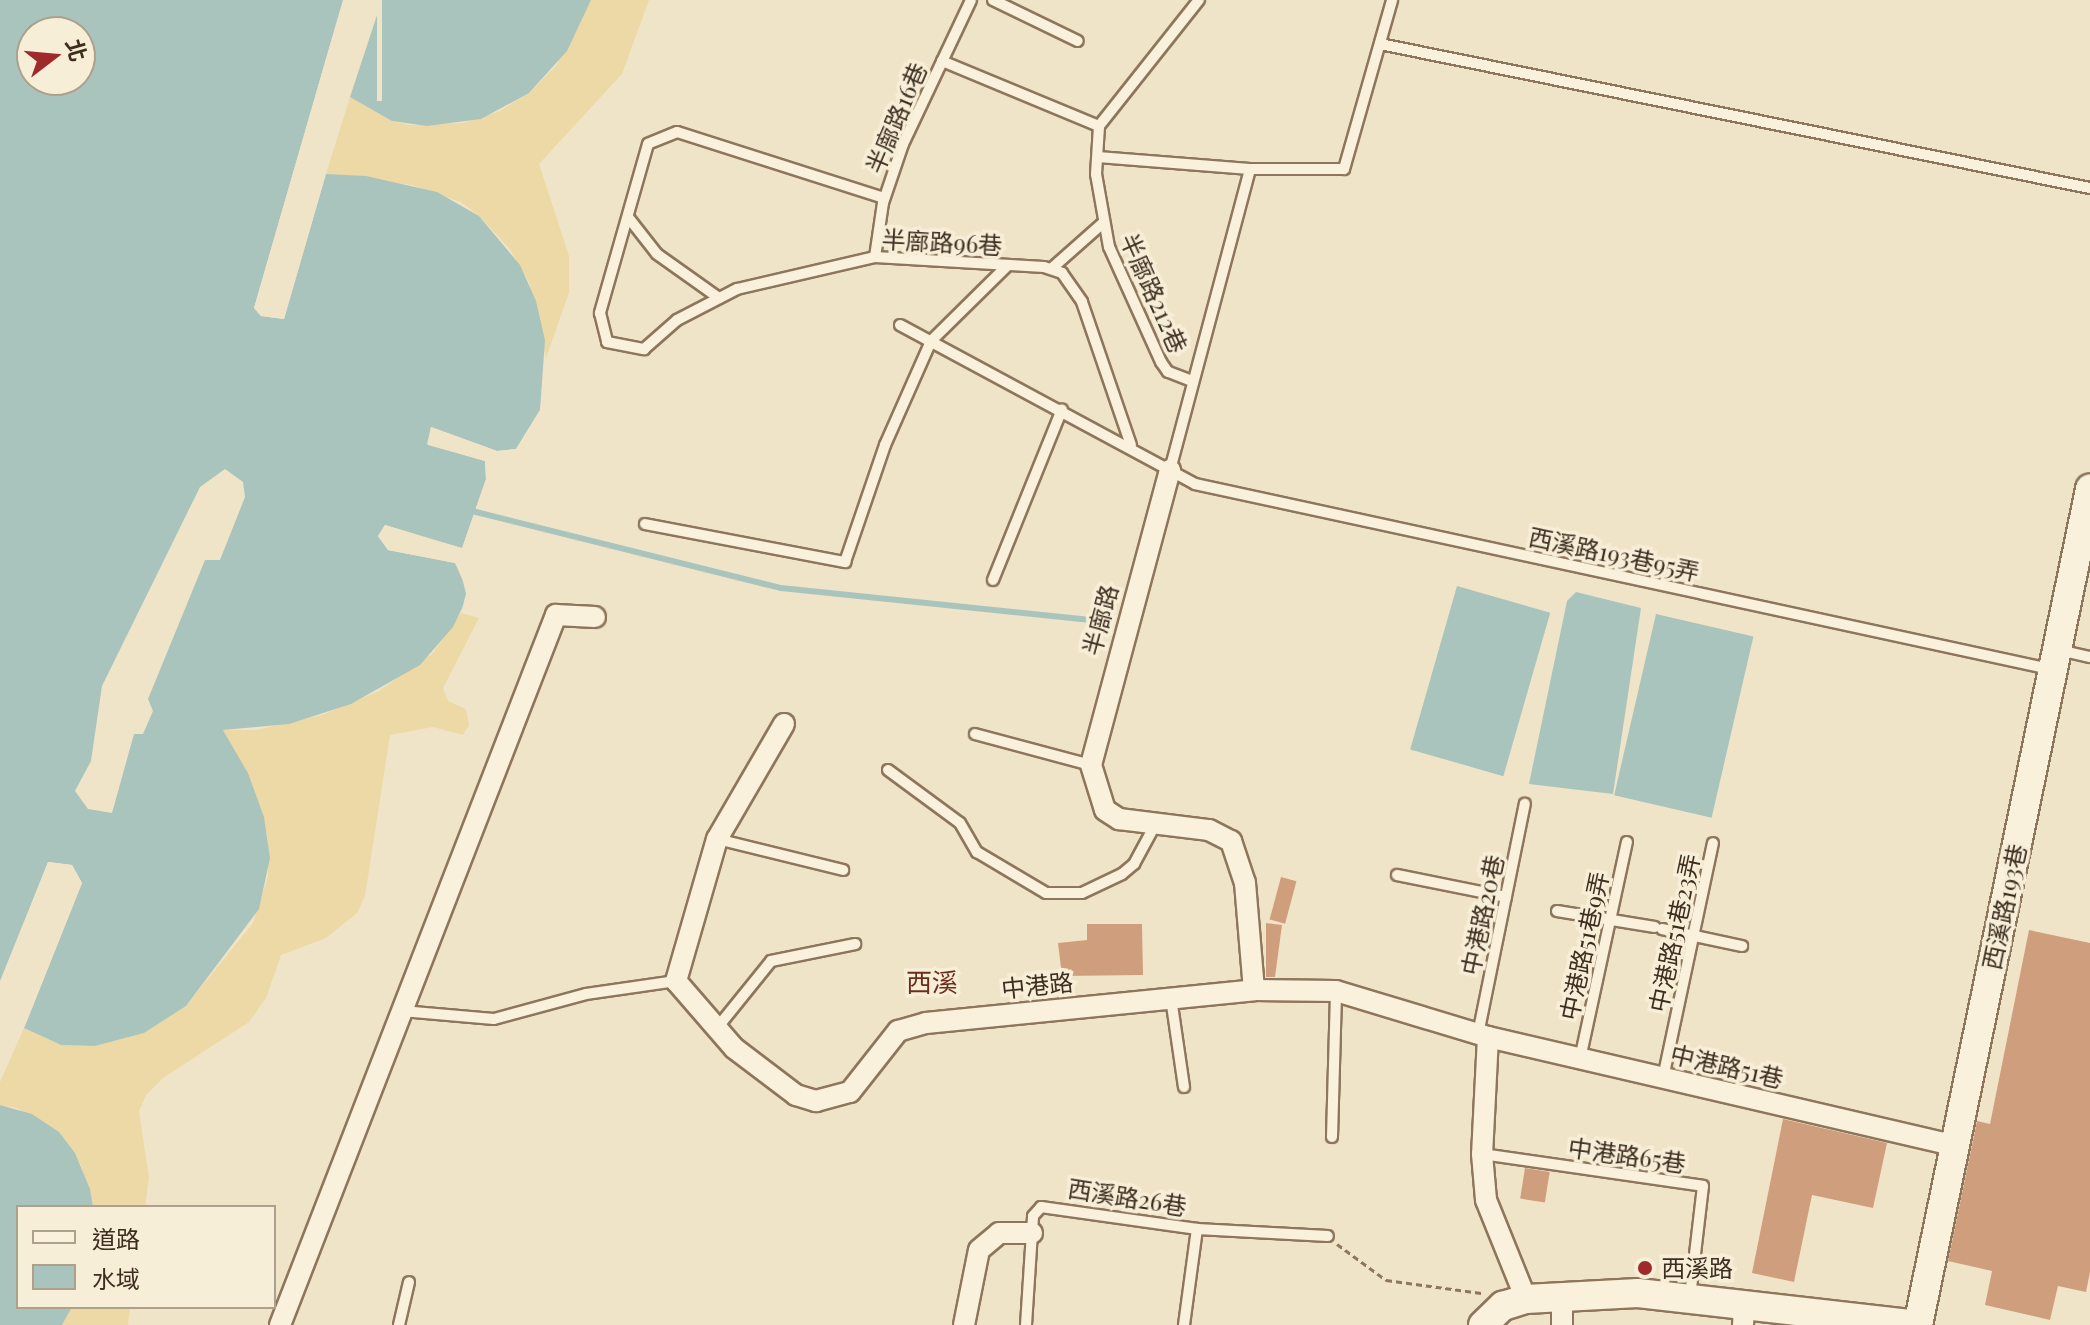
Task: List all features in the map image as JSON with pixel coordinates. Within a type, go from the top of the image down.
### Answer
[{"type":"street","name":"半廍路","points":[[1091,765],[1170,470]]},
{"type":"street","name":"西溪路193巷","points":[[1918,1325],[2090,489]]},
{"type":"street","points":[[280,1325],[556,615],[595,617]]},
{"type":"street","points":[[676,981],[717,839],[784,724]]},
{"type":"street","points":[[1091,765],[1105,810],[1119,819],[1209,830],[1231,841],[1245,883],[1254,990]]},
{"type":"street","name":"中港路","points":[[676,981],[717,1028],[796,1095],[816,1101],[850,1092],[898,1031],[926,1023],[1171,998],[1254,990],[1336,991],[1483,1036]]},
{"type":"street","points":[[1483,1036],[1482,1154],[1486,1200],[1526,1299]]},
{"type":"street","name":"中港路51巷","points":[[1483,1036],[1955,1146]]},
{"type":"street","points":[[964,1325],[979,1250],[999,1233],[1032,1233]]},
{"type":"street","points":[[1483,1325],[1503,1306],[1526,1299],[1562,1311],[1638,1293],[1690,1299],[1744,1315],[1918,1325]]},
{"type":"lane","name":"半廍路16巷","points":[[875,257],[884,198],[903,144],[971,0]]},
{"type":"lane","points":[[993,0],[1078,41]]},
{"type":"lane","points":[[942,61],[1099,126],[1199,0]]},
{"type":"lane","points":[[1098,157],[1250,169],[1344,169],[1392,0]]},
{"type":"lane","points":[[1380,44],[2090,188]]},
{"type":"lane","name":"半廍路212巷","points":[[1099,126],[1103,223],[1161,362],[1168,372],[1192,381]]},
{"type":"lane","points":[[719,298],[657,254],[628,217],[648,144],[677,132],[884,198]]},
{"type":"lane","name":"半廍路","points":[[1170,470],[1250,169]]},
{"type":"lane","name":"半廍路96巷","points":[[628,217],[600,313],[607,342],[644,349],[677,320],[719,298],[783,275],[875,257],[1051,269]]},
{"type":"lane","points":[[1103,223],[1051,269],[1062,273],[1082,302],[1131,445]]},
{"type":"lane","points":[[645,524],[845,562],[885,445],[931,341],[1008,265]]},
{"type":"lane","points":[[900,325],[1131,445],[1170,470]]},
{"type":"lane","points":[[993,580],[1062,409]]},
{"type":"lane","name":"西溪路193巷95弄","points":[[1170,470],[1195,484],[2055,660],[2090,657]]},
{"type":"lane","points":[[975,734],[1091,765]]},
{"type":"lane","points":[[888,770],[960,823],[977,852],[1057,895],[1082,893],[1122,874],[1134,864],[1155,825]]},
{"type":"lane","name":"中港路20巷","points":[[1483,1036],[1525,804]]},
{"type":"lane","points":[[717,839],[843,870]]},
{"type":"lane","name":"中港路51巷9弄","points":[[1580,1059],[1627,842]]},
{"type":"lane","name":"中港路51巷23弄","points":[[1663,1078],[1713,843]]},
{"type":"lane","points":[[1397,875],[1506,897]]},
{"type":"lane","points":[[1557,911],[1742,946]]},
{"type":"lane","points":[[717,1028],[771,961],[855,944]]},
{"type":"lane","points":[[402,1011],[494,1019],[586,994],[676,981]]},
{"type":"lane","points":[[1332,1137],[1336,991]]},
{"type":"lane","points":[[1171,998],[1184,1087]]},
{"type":"lane","name":"中港路65巷","points":[[1482,1154],[1703,1186],[1690,1299]]},
{"type":"lane","name":"西溪路26巷","points":[[1032,1233],[1033,1216],[1049,1205],[1197,1229],[1328,1236]]},
{"type":"lane","points":[[1184,1325],[1197,1229]]},
{"type":"lane","points":[[1026,1325],[1032,1233]]},
{"type":"lane","points":[[399,1325],[409,1282]]},
{"type":"path","points":[[1328,1236],[1386,1280],[1526,1299]]},
{"type":"sand","points":[[591,0],[649,0],[622,74],[539,164],[569,256],[569,293],[546,358],[529,282],[509,248],[479,216],[461,202],[412,185],[326,174],[350,97],[392,121],[409,125],[463,123],[498,112],[529,93],[556,66]]},
{"type":"sand","points":[[461,613],[479,618],[443,688],[448,701],[466,709],[469,725],[463,735],[433,727],[390,735],[365,896],[357,913],[326,938],[281,955],[266,998],[249,1022],[163,1078],[146,1095],[139,1111],[149,1178],[145,1205],[92,1205],[81,1165],[59,1132],[17,1108],[0,1105],[0,1082],[24,1028],[61,1045],[95,1046],[144,1033],[186,1006],[253,923],[268,877],[268,839],[248,773],[223,730],[256,730],[322,715],[379,691],[433,653]]},
{"type":"sand","points":[[71,1309],[130,1309],[128,1325],[62,1325]]},
{"type":"water","points":[[0,0],[343,0],[254,308],[261,316],[284,319],[326,174],[366,176],[437,192],[479,216],[520,265],[536,301],[545,340],[540,410],[516,449],[497,451],[431,427],[428,445],[485,461],[486,479],[462,549],[385,525],[378,536],[388,550],[455,563],[460,569],[467,598],[453,627],[420,665],[351,704],[289,724],[223,730],[248,773],[264,817],[270,858],[259,909],[186,1006],[144,1033],[95,1046],[61,1045],[24,1028],[82,883],[72,865],[48,862],[0,981]],"holes":[[[225,469],[243,482],[245,497],[220,560],[205,560],[148,699],[153,711],[143,734],[134,734],[112,813],[88,809],[75,791],[91,761],[102,686],[200,487]]]},
{"type":"water","points":[[382,0],[591,0],[567,51],[529,93],[481,119],[427,126],[392,121],[350,97]]},
{"type":"water","points":[[1457,586],[1550,613],[1503,776],[1410,749]]},
{"type":"water","points":[[1576,592],[1641,608],[1613,794],[1529,784],[1567,601]]},
{"type":"water","points":[[1656,614],[1753,636],[1712,818],[1614,795]]},
{"type":"water","points":[[0,1105],[32,1114],[59,1132],[75,1153],[90,1189],[93,1205],[16,1205],[16,1309],[71,1309],[62,1325],[0,1325]]},
{"type":"pier","points":[[343,0],[258,307],[263,312],[281,315],[327,170],[284,319],[261,316],[254,308]]},
{"type":"pier","points":[[377,0],[382,0],[382,101],[377,101]]},
{"type":"pier","points":[[550,348],[544,412],[518,453],[496,455],[434,432],[432,442],[489,460],[490,480],[465,551],[386,530],[383,536],[390,547],[458,560],[471,590],[461,613],[467,590],[455,563],[388,550],[378,536],[385,525],[462,548],[486,479],[485,461],[427,444],[431,427],[497,451],[516,449],[540,410]]},
{"type":"pier","points":[[48,862],[72,865],[82,883],[23,1031],[77,883],[70,868],[51,866],[0,985]]},
{"type":"building","points":[[1281,877],[1296,881],[1285,924],[1270,920]]},
{"type":"building","points":[[1266,923],[1282,925],[1275,977],[1266,977]]},
{"type":"building","points":[[1087,924],[1142,924],[1143,975],[1062,976],[1058,943],[1087,940]]},
{"type":"building","points":[[2029,930],[2090,943],[2090,1272],[2086,1292],[2058,1286],[2050,1320],[1985,1305],[1992,1271],[1948,1261],[1977,1121],[1990,1124]]},
{"type":"building","points":[[1783,1119],[1887,1143],[1873,1208],[1812,1195],[1794,1282],[1752,1273]]},
{"type":"building","points":[[1525,1168],[1550,1172],[1545,1203],[1520,1199]]},
{"type":"waterway","points":[[472,511],[781,588],[1100,621]]},
{"type":"place","name":"西溪路","points":[[1645,1268]]},
{"type":"district","name":"西溪","points":[[932,982]]}]
